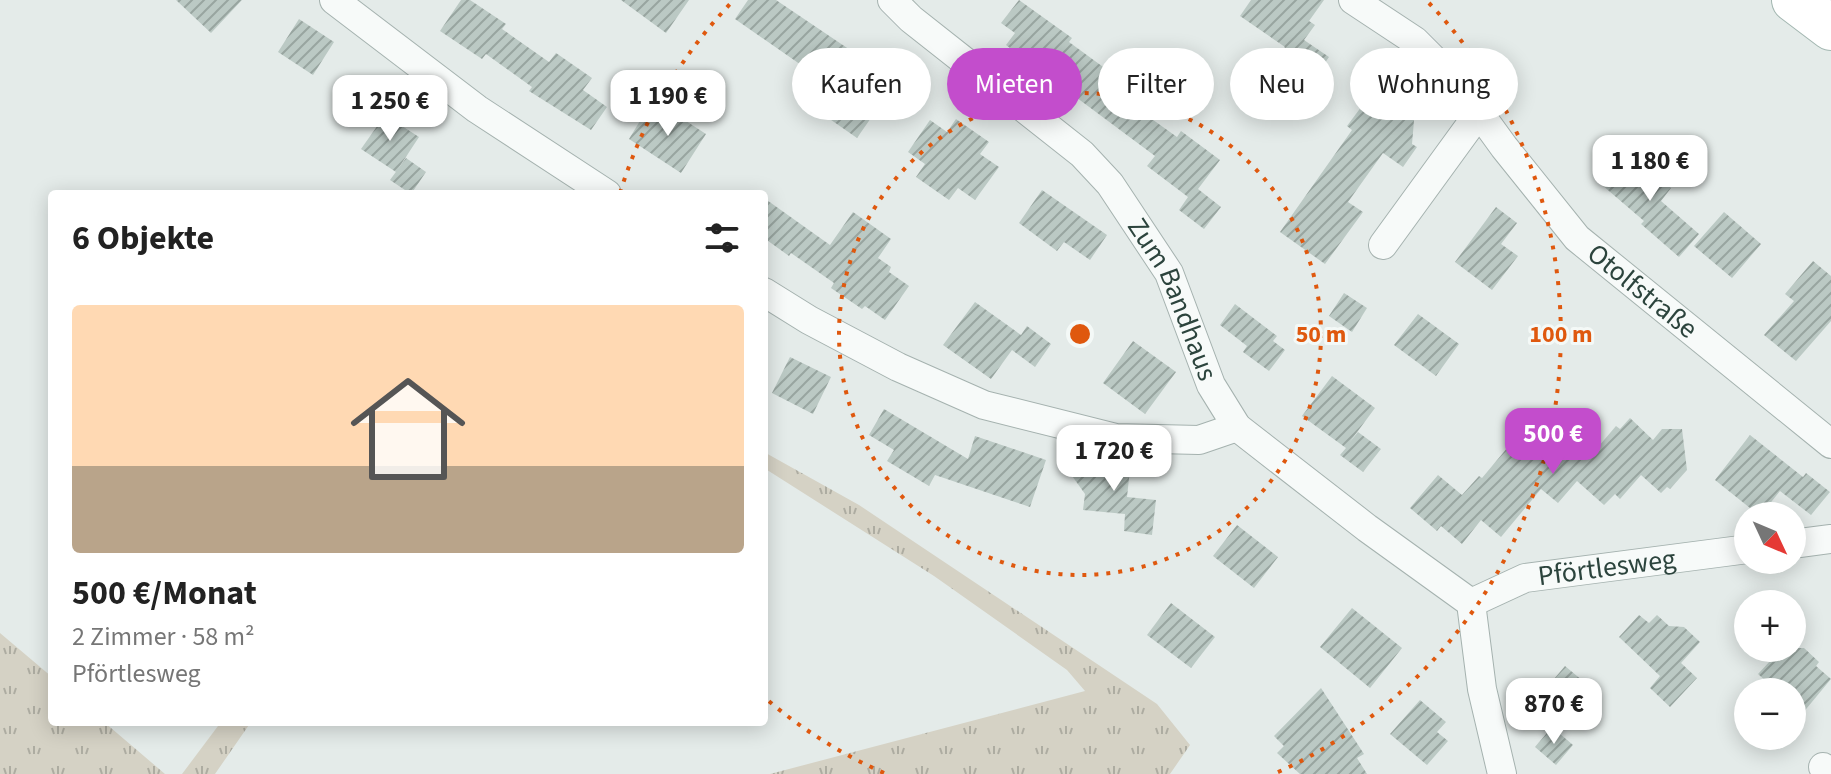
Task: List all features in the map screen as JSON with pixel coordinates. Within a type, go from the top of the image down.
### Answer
[{"type":"main road","points":[[1794,0],[1831,28]]},
{"type":"street","points":[[334,0],[477,109],[601,190]]},
{"type":"street","name":"Zum Bandhaus","points":[[892,0],[911,19],[1082,154],[1110,184],[1169,273],[1211,385],[1237,427],[1367,528],[1471,603]]},
{"type":"street","name":"Otolfstraße","points":[[1353,0],[1422,48]]},
{"type":"street","points":[[1383,245],[1474,120]]},
{"type":"street","name":"Otolfstraße","points":[[1484,120],[1577,238],[1831,444]]},
{"type":"street","points":[[768,294],[898,367],[984,405],[1116,438],[1199,440],[1237,427]]},
{"type":"street","points":[[1806,542],[1831,539]]},
{"type":"street","name":"Pförtlesweg","points":[[1471,603],[1525,578],[1734,551]]},
{"type":"street","points":[[1471,603],[1482,689],[1502,774]]},
{"type":"green space","points":[[768,454],[859,505],[1157,704],[1190,745],[1170,774],[770,774],[1085,691],[1067,670],[934,576],[768,471]]},
{"type":"green space","points":[[0,633],[48,674],[48,726],[109,726],[165,774],[0,774]]},
{"type":"green space","points":[[218,726],[248,726],[215,774],[182,774]]},
{"type":"building","points":[[176,0],[242,0],[211,33]]},
{"type":"building","points":[[461,0],[470,0],[506,24],[502,29],[549,62],[556,53],[592,78],[583,90],[607,107],[591,130],[529,91],[532,87],[486,54],[482,59],[440,31]]},
{"type":"building","points":[[621,0],[689,0],[666,33]]},
{"type":"building","points":[[748,0],[776,0],[847,48],[792,48],[792,59],[735,19]]},
{"type":"building","points":[[1019,0],[1072,38],[1069,42],[1077,48],[1010,48],[1006,45],[1015,33],[1001,23]]},
{"type":"building","points":[[1251,0],[1324,0],[1309,21],[1315,25],[1304,40],[1316,48],[1284,48],[1240,16]]},
{"type":"building","points":[[299,19],[334,42],[313,75],[278,52]]},
{"type":"building","points":[[1082,52],[1098,63],[1098,114],[1082,102]]},
{"type":"building","points":[[663,106],[706,134],[681,173],[629,139],[646,111],[655,117]]},
{"type":"building","points":[[385,115],[419,137],[396,172],[361,149]]},
{"type":"building","points":[[831,120],[870,120],[857,138]]},
{"type":"building","points":[[930,120],[947,132],[957,120],[989,142],[980,154],[999,167],[975,200],[958,188],[949,200],[916,177],[925,164],[908,152]]},
{"type":"building","points":[[1107,120],[1153,120],[1177,137],[1181,131],[1220,160],[1198,189],[1221,207],[1204,229],[1179,210],[1188,197],[1147,166],[1155,156]]},
{"type":"building","points":[[1351,120],[1414,120],[1412,144],[1417,147],[1403,167],[1383,153],[1348,202],[1363,212],[1325,264],[1280,232],[1352,130],[1347,126]]},
{"type":"building","points":[[1631,151],[1671,188],[1661,201],[1699,234],[1679,257],[1602,185]]},
{"type":"building","points":[[406,158],[426,172],[414,190],[405,190],[390,180]]},
{"type":"building","points":[[1042,190],[1107,235],[1090,260],[1064,242],[1057,251],[1019,223]]},
{"type":"building","points":[[768,201],[830,245],[853,212],[891,239],[878,258],[891,267],[889,272],[909,286],[885,320],[831,288],[834,283],[791,253],[789,256],[768,241]]},
{"type":"building","points":[[1496,207],[1517,223],[1501,244],[1518,256],[1492,290],[1455,262]]},
{"type":"building","points":[[1724,212],[1761,244],[1732,278],[1694,246]]},
{"type":"building","points":[[1813,261],[1831,276],[1831,321],[1796,361],[1764,335],[1794,301],[1785,294]]},
{"type":"building","points":[[1344,293],[1367,308],[1352,332],[1329,316]]},
{"type":"building","points":[[975,302],[1021,335],[1027,326],[1051,344],[1035,367],[1012,350],[991,379],[943,345]]},
{"type":"building","points":[[1235,304],[1277,336],[1273,341],[1285,350],[1269,371],[1243,352],[1247,346],[1220,325]]},
{"type":"building","points":[[1418,314],[1459,344],[1436,376],[1394,345]]},
{"type":"building","points":[[1133,341],[1176,372],[1145,414],[1103,383]]},
{"type":"building","points":[[790,357],[831,377],[813,414],[772,393]]},
{"type":"building","points":[[1332,376],[1375,408],[1349,443],[1358,432],[1381,449],[1363,472],[1340,455],[1346,448],[1302,416]]},
{"type":"building","points":[[884,409],[968,459],[975,436],[1046,460],[1030,507],[935,475],[929,486],[887,461],[894,450],[869,435]]},
{"type":"building","points":[[1534,416],[1587,460],[1616,426],[1620,429],[1630,418],[1653,440],[1662,429],[1682,429],[1687,470],[1670,489],[1667,487],[1661,493],[1641,475],[1620,499],[1615,494],[1604,505],[1577,481],[1558,503],[1541,489],[1501,537],[1481,520],[1462,544],[1441,526],[1437,531],[1410,508],[1438,475],[1462,495],[1479,476],[1482,478]]},
{"type":"building","points":[[1750,435],[1803,477],[1806,473],[1830,492],[1811,515],[1806,511],[1806,502],[1794,502],[1780,491],[1771,502],[1742,502],[1715,480]]},
{"type":"building","points":[[1089,455],[1131,460],[1127,497],[1156,500],[1152,535],[1124,531],[1125,514],[1083,510],[1085,494],[1065,466],[1087,473]]},
{"type":"building","points":[[1237,525],[1278,557],[1254,588],[1213,556]]},
{"type":"building","points":[[1171,603],[1215,637],[1191,668],[1147,635]]},
{"type":"building","points":[[1352,608],[1402,648],[1370,688],[1320,647]]},
{"type":"building","points":[[1639,615],[1649,623],[1657,615],[1669,626],[1684,627],[1700,642],[1681,663],[1697,678],[1670,707],[1650,688],[1660,676],[1619,637]]},
{"type":"building","points":[[1806,650],[1819,662],[1816,666],[1831,679],[1806,709],[1806,678],[1762,678],[1758,674],[1769,662],[1806,662]]},
{"type":"building","points":[[1565,666],[1595,691],[1562,730],[1532,705]]},
{"type":"building","points":[[1321,688],[1364,754],[1357,758],[1367,774],[1300,774],[1277,753],[1284,746],[1274,736]]},
{"type":"building","points":[[1420,700],[1446,722],[1437,732],[1448,741],[1427,765],[1390,734]]},
{"type":"building","points":[[1552,727],[1573,745],[1556,765],[1535,747]]}]
